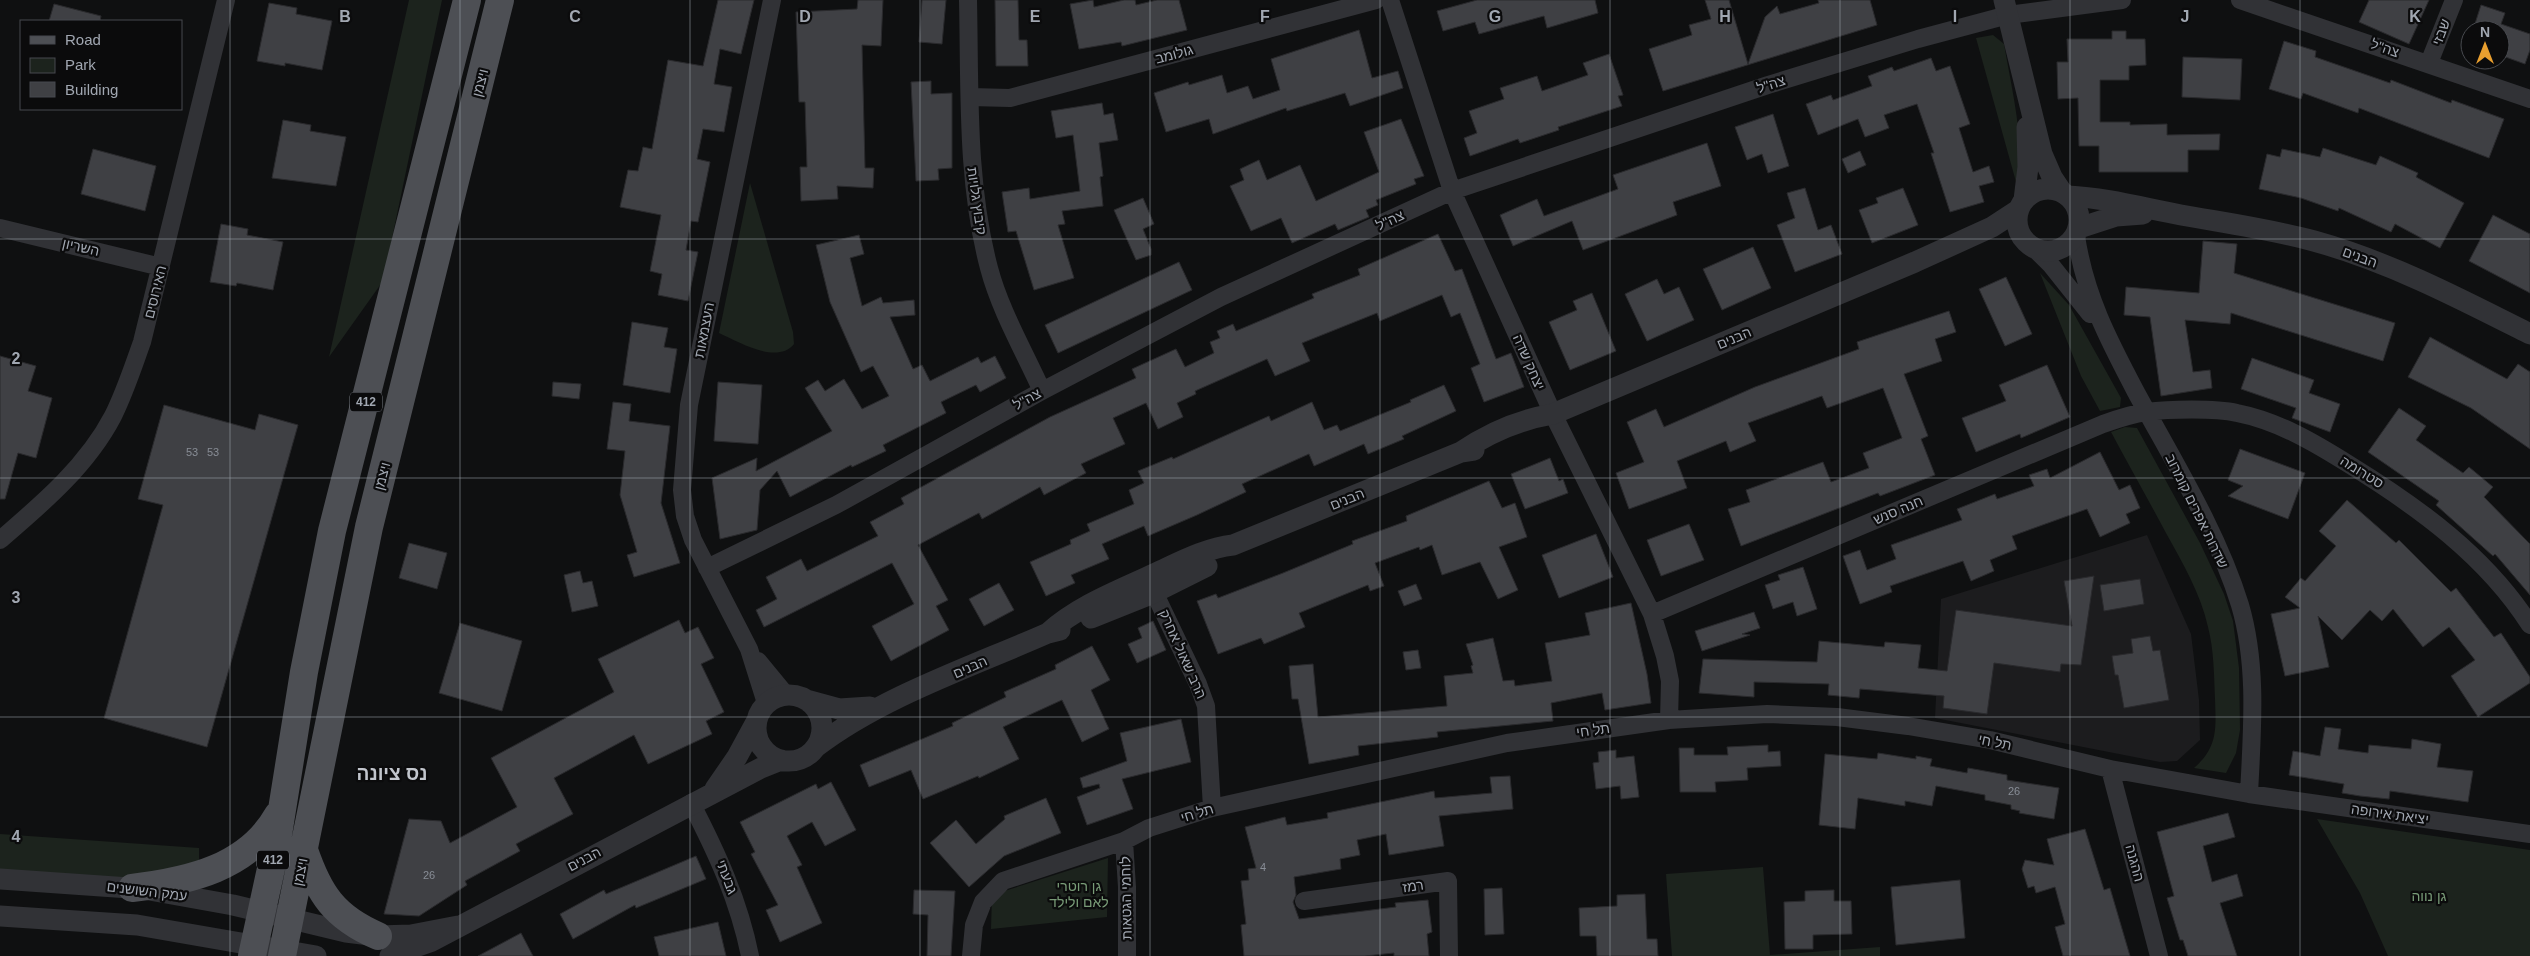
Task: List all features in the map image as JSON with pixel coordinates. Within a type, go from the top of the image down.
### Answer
[{"type":"main road","name":"ויצמן","points":[[253,950],[263,912],[283,808],[304,672],[332,531],[467,0]]},
{"type":"main road","name":"ויצמן","points":[[283,953],[368,527],[500,0]]},
{"type":"main road","points":[[132,888],[186,879],[223,866],[253,847],[270,830],[283,808]]},
{"type":"main road","points":[[304,850],[318,886],[333,906],[355,926],[384,946]]},
{"type":"street","name":"האירוסים","points":[[0,540],[46,499],[84,460],[112,417],[125,390],[142,342],[162,267],[226,0]]},
{"type":"street","name":"העצמאות","points":[[766,704],[749,649],[693,540],[685,516],[682,490],[685,440],[691,396],[772,0]]},
{"type":"street","name":"קיבוץ גלויות","points":[[968,0],[971,149],[975,196],[990,271],[1042,391]]},
{"type":"street","name":"גולומב","points":[[970,97],[1010,98],[1376,0]]},
{"type":"street","name":"יצחק שדה","points":[[1390,0],[1452,191],[1553,414],[1652,614],[1665,656],[1670,681],[1669,720]]},
{"type":"street","name":"צה\"ל","points":[[707,568],[836,506],[1042,391],[1221,297],[1452,191],[1768,85],[1918,39],[2006,8],[2122,0]]},
{"type":"street","name":"צה\"ל","points":[[2240,0],[2530,99]]},
{"type":"street","name":"שבזי","points":[[2429,63],[2454,0]]},
{"type":"street","points":[[2006,8],[2026,89],[2042,154],[2052,177],[2078,211],[2077,232],[2070,244],[2053,252],[2029,245],[2017,227],[2028,167],[2026,89]]},
{"type":"street","points":[[2021,205],[2042,190],[2065,194]]},
{"type":"street","name":"הבנים","points":[[2065,194],[2124,202],[2178,214],[2258,227],[2316,242],[2430,284],[2530,334]]},
{"type":"street","name":"הבנים","points":[[1048,632],[1061,621],[1110,594],[1210,550],[1233,545],[1462,452],[1485,436],[1516,422],[1553,414],[1916,262],[1992,227],[2021,205]]},
{"type":"street","name":"הבנים","points":[[2077,232],[2116,216],[2178,214]]},
{"type":"street","name":"השריון","points":[[0,228],[162,267]]},
{"type":"street","name":"שדרות אפרים קומרוב","points":[[2077,232],[2081,269],[2103,330],[2212,534],[2240,606],[2247,640],[2253,698],[2250,794]]},
{"type":"street","name":"הבנים","points":[[1916,262],[1990,240],[2008,239],[2029,245]]},
{"type":"street","name":"שדרות אפרים קומרוב","points":[[2029,245],[2066,282],[2103,330]]},
{"type":"street","name":"חנה סנש","points":[[1652,614],[2103,424],[2147,412]]},
{"type":"street","name":"סטרומה","points":[[2147,412],[2236,412],[2263,420],[2314,442],[2404,498],[2461,544],[2498,583],[2530,625]]},
{"type":"street","name":"הבנים","points":[[816,747],[852,721],[892,701],[1048,632],[1064,629],[1154,592],[1208,565],[1233,545]]},
{"type":"street","name":"הרב שאול אחרק","points":[[1154,592],[1198,684],[1206,706],[1212,808]]},
{"type":"street","name":"העצמאות","points":[[749,649],[786,695]]},
{"type":"street","points":[[786,695],[806,700],[814,707],[822,727],[821,738],[816,747],[800,759],[780,760],[768,753],[758,742],[756,722],[759,712],[775,698],[786,695]]},
{"type":"street","name":"הבנים","points":[[806,700],[839,710],[858,710],[892,701]]},
{"type":"street","name":"תל חי","points":[[971,956],[974,926],[983,902],[1003,881],[1124,841],[1149,828],[1212,808],[1507,743],[1669,720],[1767,714],[1837,717],[1908,726],[1990,740],[2110,769],[2250,794]]},
{"type":"street","name":"הבנים","points":[[712,793],[737,757],[756,722]]},
{"type":"street","name":"הבנים","points":[[291,920],[346,932],[384,946],[411,935],[458,926],[712,793],[780,760]]},
{"type":"street","name":"ההגנה","points":[[2110,769],[2159,956]]},
{"type":"street","name":"יציאת אירופה","points":[[2250,794],[2530,834]]},
{"type":"street","name":"גבעתי","points":[[691,804],[717,852],[731,886],[750,956]]},
{"type":"street","name":"לוחמי הגטאות","points":[[1124,841],[1128,887],[1126,956]]},
{"type":"street","name":"עמק השושנים","points":[[0,879],[132,888],[193,897],[291,920]]},
{"type":"street","name":"רמז","points":[[1304,901],[1448,881],[1449,956]]},
{"type":"street","points":[[0,916],[137,925],[253,950],[316,956]]},
{"type":"shaded area","points":[[2147,535],[2191,634],[2199,700],[2200,740],[2177,761],[2160,762],[1935,718],[1941,599]]},
{"type":"green space","points":[[409,0],[442,0],[383,281],[329,357]]},
{"type":"green space","points":[[1993,35],[2004,44],[2014,98],[2020,153],[2018,189],[1976,38]]},
{"type":"green space","points":[[750,183],[793,332],[794,344],[787,350],[778,352],[758,350],[719,333]]},
{"type":"green space","points":[[2040,273],[2069,305],[2121,398],[2120,407],[2100,411],[2081,376]]},
{"type":"green space","points":[[2125,427],[2137,428],[2200,543],[2224,594],[2233,621],[2239,668],[2240,730],[2236,753],[2226,773],[2194,768],[2208,753],[2214,737],[2214,672],[2210,636],[2201,602],[2190,578],[2111,432]]},
{"type":"green space","name":"גן נווה","points":[[2317,819],[2530,850],[2530,956],[2388,956],[2360,893]]},
{"type":"green space","points":[[0,834],[199,848],[199,862],[148,877],[104,877],[0,870]]},
{"type":"green space","name":"גן רוטרי לאם ולילד","points":[[1108,858],[1107,917],[991,929],[992,895]]},
{"type":"green space","points":[[1763,867],[1770,955],[1880,947],[1880,956],[1672,956],[1666,874]]},
{"type":"building","points":[[718,0],[754,0],[741,54],[720,49],[714,84],[732,87],[724,132],[703,129],[697,159],[710,162],[698,222],[691,221],[686,250],[698,252],[688,301],[658,295],[662,274],[650,271],[661,215],[620,207],[628,170],[638,171],[643,147],[652,149],[668,60],[703,66]]},
{"type":"building","points":[[858,0],[883,0],[881,46],[862,45],[865,168],[874,168],[873,188],[837,186],[838,199],[801,201],[800,167],[807,167],[805,102],[799,102],[796,12],[857,9]]},
{"type":"building","points":[[922,0],[946,0],[942,44],[919,42]]},
{"type":"building","points":[[995,0],[1018,0],[1019,40],[1027,40],[1028,66],[996,66]]},
{"type":"building","points":[[1093,0],[1094,7],[1124,0],[1135,0],[1136,5],[1157,0],[1179,0],[1187,30],[1122,46],[1121,42],[1079,49],[1070,4]]},
{"type":"building","points":[[1477,0],[1595,0],[1598,13],[1547,28],[1544,16],[1479,34],[1475,22],[1443,31],[1437,11]]},
{"type":"building","points":[[1705,0],[1729,0],[1748,64],[1765,17],[1777,6],[1780,14],[1819,3],[1818,0],[1870,0],[1877,25],[1663,91],[1649,49],[1692,35],[1689,25],[1711,19]]},
{"type":"building","points":[[2369,0],[2429,0],[2409,44],[2359,22]]},
{"type":"building","points":[[269,3],[297,8],[296,14],[332,21],[322,70],[285,63],[285,66],[257,61]]},
{"type":"building","points":[[54,4],[101,16],[100,20],[49,20]]},
{"type":"building","points":[[2481,5],[2505,13],[2502,20],[2476,20]]},
{"type":"building","points":[[2510,27],[2530,34],[2530,50],[2525,64],[2510,59]]},
{"type":"building","points":[[1359,30],[1372,78],[1398,71],[1403,88],[1350,106],[1345,93],[1287,111],[1286,108],[1213,134],[1209,119],[1166,132],[1154,93],[1188,82],[1189,85],[1222,75],[1227,93],[1248,86],[1253,99],[1280,90],[1271,59]]},
{"type":"building","points":[[2112,31],[2126,31],[2126,39],[2145,39],[2146,65],[2129,66],[2129,80],[2100,80],[2100,122],[2130,122],[2130,125],[2167,124],[2167,135],[2220,134],[2219,150],[2188,150],[2188,172],[2099,172],[2099,146],[2079,146],[2078,98],[2058,99],[2057,62],[2068,62],[2067,39],[2112,39]]},
{"type":"building","points":[[2284,41],[2316,51],[2315,57],[2390,83],[2391,80],[2451,103],[2452,100],[2504,119],[2489,158],[2359,108],[2358,113],[2303,93],[2301,99],[2269,89]]},
{"type":"building","points":[[1609,54],[1623,95],[1618,96],[1622,106],[1558,127],[1559,130],[1520,143],[1518,139],[1470,156],[1464,138],[1477,133],[1469,111],[1504,99],[1500,88],[1537,76],[1542,91],[1588,75],[1583,63]]},
{"type":"building","points":[[2183,57],[2242,59],[2240,100],[2182,97]]},
{"type":"building","points":[[1931,58],[1936,71],[1950,66],[1970,124],[1959,128],[1973,172],[1989,166],[1994,182],[1979,186],[1984,202],[1950,212],[1931,153],[1934,153],[1917,104],[1884,115],[1889,128],[1865,137],[1858,119],[1818,135],[1806,104],[1831,95],[1833,100],[1872,86],[1868,76],[1892,67],[1894,71]]},
{"type":"building","points":[[931,81],[931,94],[952,93],[952,168],[938,169],[939,180],[916,181],[911,82]]},
{"type":"building","points":[[1102,103],[1104,115],[1113,113],[1118,140],[1099,143],[1103,176],[1100,177],[1103,206],[1062,211],[1065,224],[1058,225],[1074,278],[1034,290],[1016,231],[1008,232],[1002,192],[1029,188],[1030,199],[1080,191],[1073,135],[1056,138],[1051,111]]},
{"type":"building","points":[[1773,114],[1789,166],[1768,173],[1762,154],[1747,160],[1735,127]]},
{"type":"building","points":[[1401,119],[1424,176],[1414,179],[1416,184],[1376,200],[1378,205],[1366,210],[1369,217],[1338,230],[1335,224],[1292,243],[1281,218],[1251,231],[1230,186],[1244,180],[1240,169],[1259,160],[1267,180],[1300,165],[1316,201],[1379,172],[1364,132]]},
{"type":"building","points":[[283,120],[311,125],[310,131],[346,137],[336,186],[272,178]]},
{"type":"building","points":[[1707,143],[1721,186],[1673,202],[1677,215],[1583,250],[1572,221],[1513,246],[1500,215],[1537,199],[1544,216],[1618,189],[1613,175]]},
{"type":"building","points":[[2323,148],[2376,165],[2380,156],[2418,173],[2416,177],[2464,203],[2440,248],[2395,224],[2391,232],[2339,208],[2338,211],[2301,198],[2259,189],[2267,154],[2280,157],[2282,149],[2320,157]]},
{"type":"building","points":[[93,149],[156,166],[145,211],[81,194]]},
{"type":"building","points":[[1860,151],[1866,165],[1848,173],[1842,159]]},
{"type":"building","points":[[1805,188],[1818,230],[1831,225],[1842,254],[1795,272],[1777,225],[1795,218],[1787,193]]},
{"type":"building","points":[[1903,188],[1918,225],[1872,243],[1859,210],[1878,203],[1876,198]]},
{"type":"building","points":[[1143,198],[1154,224],[1143,229],[1151,249],[1151,255],[1136,260],[1114,210]]},
{"type":"building","points":[[2493,215],[2530,234],[2530,293],[2469,261]]},
{"type":"building","points":[[221,224],[248,229],[247,235],[283,242],[273,290],[237,283],[236,286],[210,282]]},
{"type":"building","points":[[1438,234],[1455,271],[1462,269],[1496,359],[1511,353],[1524,387],[1484,402],[1471,368],[1480,364],[1460,313],[1451,317],[1442,295],[1380,321],[1377,313],[1302,343],[1310,361],[1275,376],[1267,359],[1195,391],[1196,394],[1177,403],[1183,417],[1158,429],[1146,403],[1113,418],[1125,444],[1081,464],[1086,473],[1044,495],[1040,487],[982,519],[979,513],[918,545],[948,600],[936,606],[949,630],[891,661],[872,626],[914,604],[892,563],[764,627],[756,610],[777,599],[766,577],[801,559],[807,571],[878,536],[870,522],[904,504],[901,498],[1050,417],[1136,378],[1132,369],[1176,349],[1185,367],[1214,353],[1210,342],[1220,338],[1217,331],[1233,324],[1236,331],[1314,298],[1312,294],[1360,275],[1358,269]]},
{"type":"building","points":[[859,235],[864,254],[850,258],[862,306],[881,297],[883,303],[914,300],[915,315],[890,317],[913,369],[922,365],[930,381],[978,357],[981,363],[995,356],[1006,378],[980,392],[976,385],[941,402],[946,413],[883,445],[886,451],[852,467],[851,465],[790,497],[777,471],[760,490],[757,530],[720,539],[712,478],[757,458],[756,471],[832,431],[805,388],[818,380],[825,391],[844,379],[862,409],[889,396],[873,366],[861,372],[830,302],[816,245]]},
{"type":"building","points":[[2203,241],[2237,244],[2234,273],[2395,323],[2383,361],[2231,313],[2230,324],[2185,320],[2193,372],[2210,370],[2212,388],[2161,396],[2150,317],[2124,315],[2126,287],[2199,293]]},
{"type":"building","points":[[1753,247],[1771,288],[1722,310],[1703,269]]},
{"type":"building","points":[[1179,262],[1192,290],[1058,353],[1045,325]]},
{"type":"building","points":[[2006,277],[2032,334],[2005,346],[1979,289]]},
{"type":"building","points":[[1657,279],[1664,294],[1679,287],[1694,320],[1647,341],[1625,294]]},
{"type":"building","points":[[1592,293],[1616,351],[1570,370],[1549,322],[1577,310],[1573,301]]},
{"type":"building","points":[[1949,311],[1956,332],[1935,339],[1942,361],[1904,374],[1928,436],[1921,439],[1935,475],[1880,496],[1878,493],[1741,546],[1728,509],[1750,502],[1746,490],[1823,462],[1831,482],[1869,468],[1863,453],[1902,438],[1883,388],[1827,408],[1822,396],[1748,423],[1756,441],[1730,452],[1726,441],[1677,461],[1687,488],[1629,509],[1616,473],[1644,462],[1627,422],[1656,409],[1664,427],[1755,387],[1859,349],[1857,342]]},
{"type":"building","points":[[632,322],[668,328],[664,347],[677,349],[670,393],[623,385]]},
{"type":"building","points":[[2430,337],[2507,379],[2518,364],[2530,372],[2530,449],[2471,408],[2408,377]]},
{"type":"building","points":[[0,356],[36,366],[28,391],[52,398],[36,458],[18,453],[5,499],[0,499]]},
{"type":"building","points":[[2252,358],[2314,380],[2309,393],[2340,404],[2330,432],[2292,418],[2296,408],[2241,389]]},
{"type":"building","points":[[2047,365],[2070,417],[2021,438],[2020,434],[1976,452],[1962,418],[2006,401],[1999,385]]},
{"type":"building","points":[[553,382],[581,384],[579,399],[552,396]]},
{"type":"building","points":[[718,382],[762,385],[758,444],[714,441]]},
{"type":"building","points":[[1444,385],[1456,411],[1402,436],[1404,439],[1368,454],[1364,444],[1314,466],[1309,454],[1242,484],[1246,492],[1197,515],[1148,536],[1144,526],[1102,544],[1109,559],[1071,575],[1075,583],[1046,596],[1030,562],[1071,544],[1070,540],[1090,531],[1087,524],[1134,504],[1129,490],[1144,483],[1138,471],[1172,457],[1173,459],[1269,416],[1271,421],[1312,402],[1324,430],[1337,425],[1340,431],[1411,402],[1410,400]]},
{"type":"building","points":[[613,402],[631,404],[629,421],[670,426],[661,503],[680,563],[634,577],[627,555],[637,552],[620,495],[625,451],[607,449]]},
{"type":"building","points":[[164,405],[255,430],[259,414],[298,425],[207,747],[104,718],[163,505],[138,499]]},
{"type":"building","points":[[2399,408],[2426,426],[2416,440],[2463,473],[2469,467],[2493,487],[2484,497],[2530,544],[2530,595],[2495,554],[2493,556],[2436,505],[2439,501],[2368,452]]},
{"type":"building","points":[[2240,449],[2305,473],[2288,519],[2228,496],[2243,486],[2228,480]]},
{"type":"building","points":[[2100,452],[2119,490],[2130,485],[2140,508],[2126,514],[2130,523],[2100,537],[2087,509],[2012,536],[2017,549],[1990,560],[1994,571],[1971,581],[1963,561],[1890,586],[1892,592],[1860,604],[1843,556],[1860,550],[1867,570],[1896,559],[1891,545],[1962,520],[1957,509],[1995,494],[1997,499],[2034,486],[2029,475],[2047,469],[2050,478]]},
{"type":"building","points":[[1550,458],[1559,481],[1563,479],[1568,493],[1525,509],[1511,474]]},
{"type":"building","points":[[1489,481],[1502,508],[1515,503],[1527,537],[1499,547],[1518,590],[1498,599],[1480,562],[1442,575],[1432,545],[1420,550],[1419,547],[1375,563],[1384,586],[1370,591],[1368,585],[1299,613],[1305,627],[1264,644],[1261,638],[1218,654],[1197,601],[1216,594],[1218,598],[1283,573],[1353,544],[1352,541],[1407,521],[1406,516]]},
{"type":"building","points":[[2347,500],[2396,543],[2399,540],[2451,592],[2456,588],[2494,637],[2501,633],[2530,677],[2530,683],[2478,717],[2451,676],[2475,660],[2449,627],[2423,647],[2393,609],[2382,621],[2370,610],[2342,640],[2318,616],[2329,667],[2285,676],[2271,614],[2300,608],[2285,597],[2301,578],[2305,581],[2336,546],[2319,531]]},
{"type":"building","points":[[1689,524],[1704,560],[1661,576],[1647,540]]},
{"type":"building","points":[[1596,534],[1613,577],[1559,598],[1542,555]]},
{"type":"building","points":[[409,543],[447,553],[437,589],[399,578]]},
{"type":"building","points":[[1803,567],[1817,609],[1797,616],[1793,602],[1773,609],[1765,585],[1780,580],[1778,575]]},
{"type":"building","points":[[580,571],[583,583],[592,581],[598,606],[572,612],[564,575]]},
{"type":"building","points":[[2094,576],[2081,665],[2061,664],[2060,672],[1994,663],[1987,714],[1943,708],[1944,696],[1860,689],[1859,698],[1828,695],[1829,684],[1754,682],[1754,697],[1699,693],[1703,659],[1817,662],[1819,641],[1884,647],[1885,642],[1921,645],[1918,668],[1947,671],[1956,610],[2072,626],[2064,581]]},
{"type":"building","points":[[2140,579],[2144,604],[2104,611],[2100,585]]},
{"type":"building","points":[[999,583],[1014,610],[984,626],[969,599]]},
{"type":"building","points":[[1416,584],[1422,599],[1404,606],[1398,591]]},
{"type":"building","points":[[1631,603],[1647,674],[1651,703],[1605,710],[1602,693],[1551,703],[1553,721],[1437,732],[1438,737],[1358,746],[1359,755],[1309,764],[1298,699],[1292,699],[1289,666],[1313,664],[1318,717],[1447,706],[1444,676],[1473,673],[1471,666],[1473,665],[1466,644],[1493,638],[1503,681],[1514,680],[1515,686],[1552,681],[1545,643],[1590,635],[1585,613]]},
{"type":"building","points":[[1754,612],[1760,628],[1742,634],[1750,635],[1702,651],[1695,631]]},
{"type":"building","points":[[679,620],[685,633],[698,627],[714,658],[701,664],[724,712],[706,721],[712,734],[648,764],[634,735],[554,778],[573,814],[516,844],[520,851],[465,881],[467,885],[419,916],[384,914],[409,819],[441,821],[450,843],[517,807],[491,758],[614,692],[598,659]]},
{"type":"building","points":[[1153,621],[1166,650],[1137,663],[1128,644],[1142,638],[1138,628]]},
{"type":"building","points":[[460,623],[522,641],[502,711],[439,693]]},
{"type":"building","points":[[2150,636],[2153,651],[2160,650],[2169,700],[2124,708],[2118,675],[2115,675],[2112,656],[2133,653],[2131,639]]},
{"type":"building","points":[[1092,646],[1110,680],[1091,690],[1109,729],[1082,742],[1062,700],[1003,727],[1019,759],[979,778],[978,776],[923,799],[911,770],[869,787],[860,765],[953,726],[952,723],[1006,697],[1004,692],[1056,669],[1055,665]]},
{"type":"building","points":[[1418,650],[1421,668],[1406,670],[1403,652]]},
{"type":"building","points":[[1181,719],[1191,762],[1122,779],[1133,809],[1087,825],[1077,797],[1100,788],[1099,784],[1083,788],[1080,778],[1127,761],[1120,733]]},
{"type":"building","points":[[2325,727],[2341,729],[2338,749],[2368,753],[2369,745],[2411,749],[2412,739],[2441,744],[2437,767],[2473,771],[2468,802],[2390,791],[2389,799],[2360,796],[2342,793],[2344,784],[2289,775],[2293,751],[2320,756]]},
{"type":"building","points":[[1768,745],[1768,752],[1780,751],[1781,766],[1747,768],[1748,780],[1715,782],[1716,792],[1680,792],[1679,748],[1694,748],[1694,755],[1728,755],[1727,747]]},
{"type":"building","points":[[1616,750],[1616,758],[1634,756],[1639,797],[1621,799],[1620,786],[1596,789],[1593,763],[1599,762],[1598,752]]},
{"type":"building","points":[[1878,753],[1916,759],[1916,756],[1932,759],[1930,766],[1967,773],[1968,768],[2007,775],[2007,780],[2059,788],[2054,819],[2019,813],[2020,811],[2011,809],[2011,805],[1985,800],[1985,795],[1936,786],[1932,806],[1905,801],[1905,806],[1858,798],[1855,829],[1819,825],[1825,754],[1877,759]]},
{"type":"building","points":[[1510,776],[1513,809],[1439,816],[1444,846],[1389,855],[1386,834],[1357,840],[1360,855],[1340,859],[1341,869],[1294,877],[1296,895],[1293,902],[1299,919],[1396,907],[1395,903],[1428,900],[1432,932],[1427,934],[1429,956],[1394,956],[1394,953],[1365,956],[1244,956],[1241,925],[1246,924],[1241,881],[1249,880],[1248,869],[1256,868],[1245,827],[1285,817],[1287,825],[1328,818],[1327,813],[1434,791],[1435,798],[1492,793],[1490,777]]},
{"type":"building","points":[[831,782],[856,830],[825,846],[812,822],[787,836],[802,865],[797,867],[822,923],[780,942],[766,910],[778,905],[751,854],[755,852],[740,822],[816,784],[818,789]]},
{"type":"building","points":[[1046,798],[1061,833],[1004,856],[969,887],[930,843],[956,820],[976,844],[1005,819],[1004,816]]},
{"type":"building","points":[[2228,813],[2235,837],[2203,846],[2212,882],[2237,874],[2243,896],[2220,903],[2237,956],[2188,956],[2183,940],[2180,940],[2167,898],[2174,896],[2157,832]]},
{"type":"building","points":[[2085,829],[2104,890],[2110,888],[2130,956],[2063,956],[2055,927],[2065,924],[2055,887],[2036,893],[2034,886],[2028,888],[2022,869],[2025,860],[2054,865],[2047,839]]},
{"type":"building","points":[[696,856],[706,879],[636,908],[635,905],[573,939],[560,914],[604,890],[606,894]]},
{"type":"building","points":[[1960,880],[1965,938],[1896,945],[1891,887]]},
{"type":"building","points":[[1502,888],[1504,934],[1485,935],[1484,889]]},
{"type":"building","points":[[914,890],[955,891],[951,956],[927,956],[928,915],[913,914]]},
{"type":"building","points":[[1834,890],[1834,901],[1851,901],[1852,934],[1813,935],[1813,949],[1785,949],[1784,902],[1805,901],[1805,891]]},
{"type":"building","points":[[1645,894],[1647,939],[1657,939],[1658,956],[1597,956],[1596,936],[1580,936],[1579,908],[1617,906],[1617,895]]},
{"type":"building","points":[[718,922],[726,956],[659,956],[654,937]]},
{"type":"building","points":[[521,933],[533,956],[478,956]]},
{"type":"district","name":"נס ציונה","points":[[392,773]]}]
